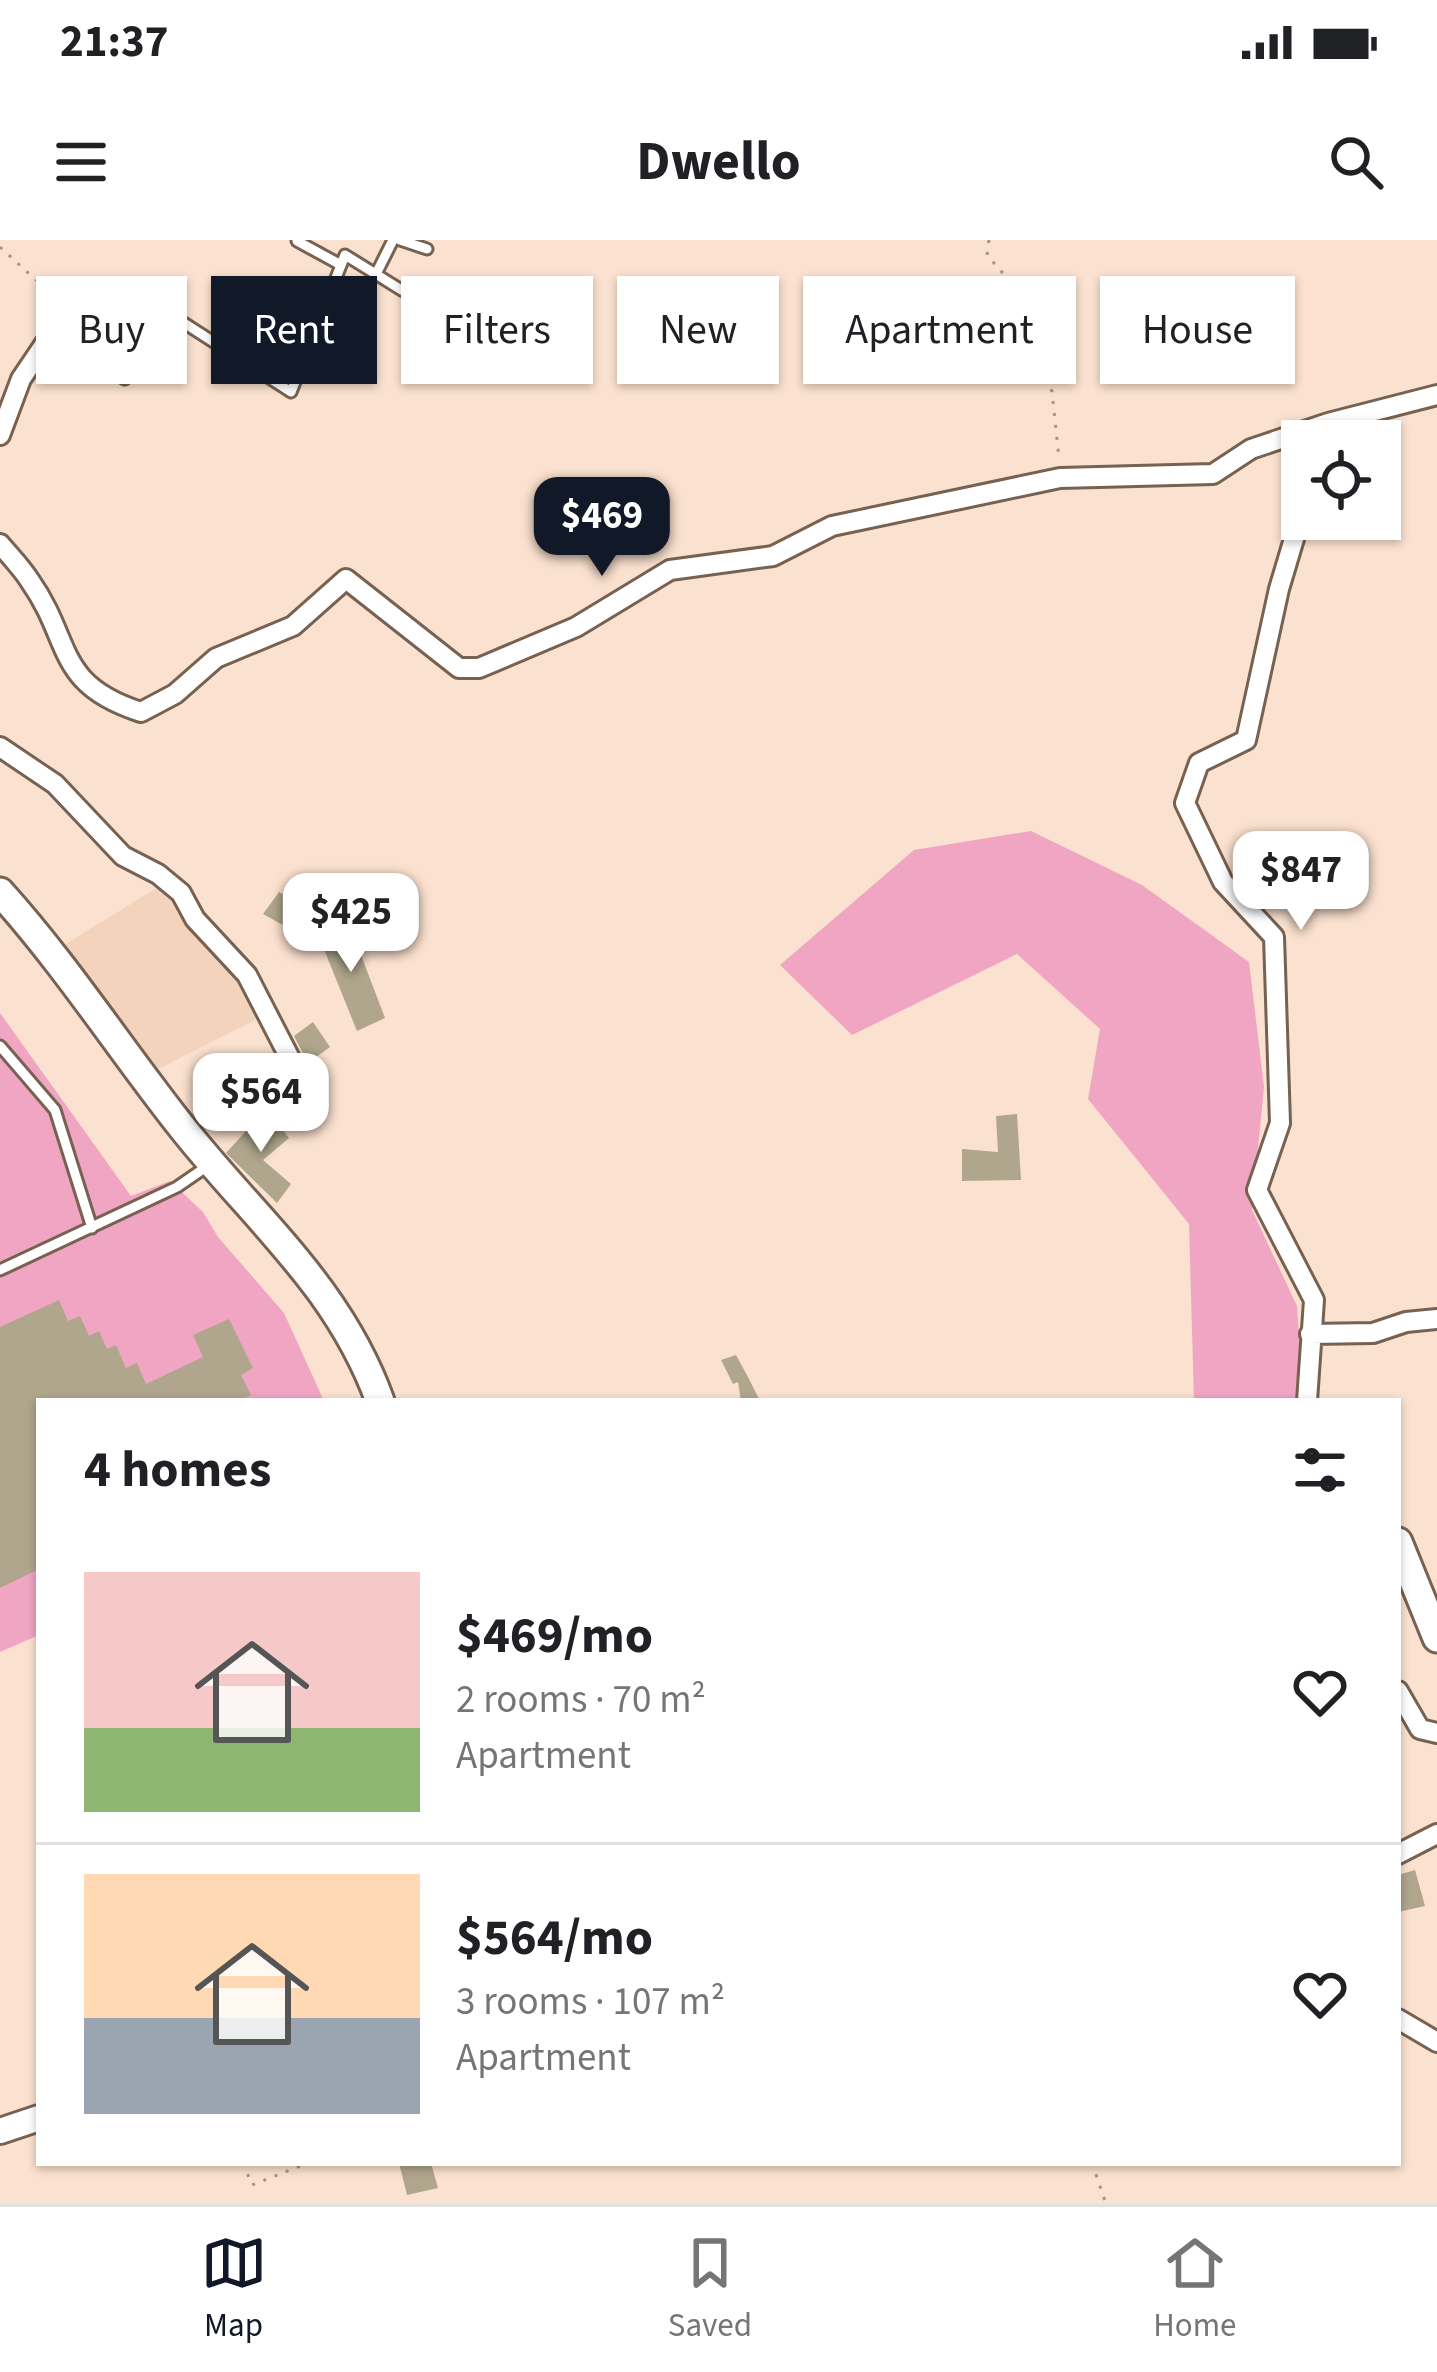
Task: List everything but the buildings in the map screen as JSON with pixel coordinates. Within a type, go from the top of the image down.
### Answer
[{"type":"main road","points":[[0,892],[213,1162],[267,1220],[366,1362],[379,1398]]},
{"type":"main road","points":[[1401,1548],[1437,1638]]},
{"type":"street","points":[[0,436],[21,380],[36,357]]},
{"type":"street","points":[[1362,420],[1437,395]]},
{"type":"street","points":[[0,544],[32,583],[63,653],[85,684],[116,704],[141,712],[175,694],[216,658],[293,626],[346,579],[459,668],[479,668],[576,627],[670,570],[773,556],[832,526],[1060,478],[1213,474],[1251,449],[1281,442]]},
{"type":"street","points":[[1294,540],[1246,740],[1199,763],[1185,803],[1223,882],[1274,938],[1280,1123],[1257,1190],[1314,1300],[1306,1398]]},
{"type":"street","points":[[0,748],[55,784],[123,856],[158,874],[181,893],[195,919],[247,975],[296,1070]]},
{"type":"street","points":[[1310,1334],[1373,1334],[1406,1322],[1437,1319]]},
{"type":"street","points":[[1401,1696],[1420,1729],[1437,1733]]},
{"type":"street","points":[[1401,1852],[1437,1834]]},
{"type":"street","points":[[1401,2021],[1437,2042]]},
{"type":"street","points":[[0,2131],[36,2119]]},
{"type":"lane","points":[[376,274],[396,240],[427,249]]},
{"type":"lane","points":[[297,241],[341,265]]},
{"type":"lane","points":[[337,276],[345,255],[401,290]]},
{"type":"lane","points":[[0,1046],[55,1110],[92,1228]]},
{"type":"lane","points":[[0,1270],[177,1187],[213,1162]]},
{"type":"path","points":[[989,240],[987,255],[1022,295],[1025,316],[1037,335],[1052,392],[1060,478]]},
{"type":"path","points":[[0,247],[36,280]]},
{"type":"path","points":[[244,2166],[252,2185],[300,2166]]},
{"type":"path","points":[[1093,2166],[1106,2204]]},
{"type":"shaded area","points":[[1031,831],[1142,885],[1249,962],[1264,1087],[1252,1210],[1297,1306],[1303,1398],[1194,1398],[1189,1224],[1088,1099],[1100,1029],[1017,954],[852,1035],[780,965],[914,850]]},
{"type":"shaded area","points":[[160,886],[225,947],[265,1015],[152,1072],[59,948]]},
{"type":"shaded area","points":[[0,1013],[131,1196],[170,1181],[203,1212],[218,1237],[284,1313],[323,1398],[36,1398],[36,1636],[0,1652]]}]
